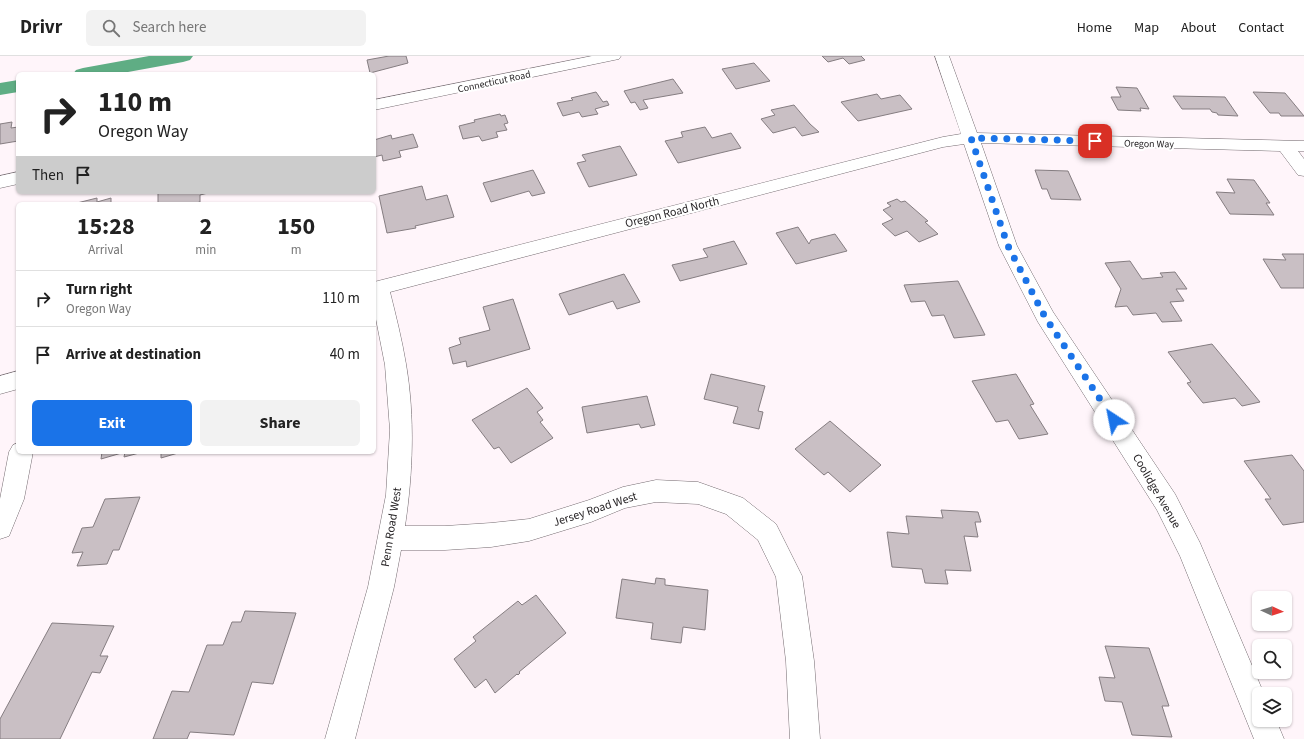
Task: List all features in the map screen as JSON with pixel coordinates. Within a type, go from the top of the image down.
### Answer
[{"type":"street","name":"Connecticut Road","points":[[376,105],[614,56]]},
{"type":"street","name":"Coolidge Avenue","points":[[942,56],[1008,246],[1045,317],[1131,446],[1166,502],[1191,551],[1252,699]]},
{"type":"street","name":"Oregon Way","points":[[971,138],[1304,146]]},
{"type":"street","name":"Oregon Road North","points":[[377,288],[943,142],[971,138]]},
{"type":"street","points":[[1285,146],[1304,171]]},
{"type":"street","points":[[0,182],[16,178]]},
{"type":"street","name":"Penn Road West","points":[[340,739],[381,586],[392,538],[398,495],[400,430],[396,365],[389,329],[377,288]]},
{"type":"street","points":[[0,385],[16,381]]},
{"type":"street","points":[[0,528],[12,499],[21,454]]},
{"type":"street","name":"Jersey Road West","points":[[392,538],[445,538],[491,535],[529,530],[591,511],[623,498],[656,491],[698,493],[734,506],[767,532],[789,576],[800,661],[806,739]]},
{"type":"street","points":[[1264,727],[1268,739]]},
{"type":"building","points":[[389,56],[406,56],[408,63],[370,72],[367,60]]},
{"type":"building","points":[[822,56],[861,56],[865,60],[849,64],[843,58],[828,62]]},
{"type":"building","points":[[754,63],[770,81],[736,89],[722,69]]},
{"type":"building","points":[[673,79],[683,93],[643,100],[648,108],[640,110],[635,102],[631,103],[624,91]]},
{"type":"building","points":[[1116,87],[1137,88],[1149,109],[1140,108],[1141,111],[1118,110],[1111,97],[1121,97]]},
{"type":"building","points":[[596,92],[603,102],[607,101],[609,105],[595,109],[598,114],[582,117],[579,112],[563,116],[557,103],[573,100],[571,98]]},
{"type":"building","points":[[1253,92],[1285,93],[1304,116],[1281,116],[1279,113],[1270,113]]},
{"type":"building","points":[[877,94],[881,99],[900,95],[912,109],[858,121],[841,102]]},
{"type":"building","points":[[1173,96],[1225,97],[1238,116],[1218,115],[1210,109],[1182,109]]},
{"type":"building","points":[[794,105],[819,132],[802,136],[795,127],[773,133],[761,119],[775,115],[771,110]]},
{"type":"building","points":[[500,114],[501,116],[505,115],[508,123],[504,124],[507,130],[496,132],[498,137],[482,141],[479,136],[463,139],[459,126],[475,122],[474,120]]},
{"type":"building","points":[[12,122],[11,128],[16,127],[16,141],[0,144],[0,124]]},
{"type":"building","points":[[705,127],[712,138],[731,133],[741,148],[678,163],[665,141],[683,137],[681,132]]},
{"type":"building","points":[[413,134],[418,147],[399,151],[401,157],[383,161],[382,155],[376,156],[376,139],[391,135],[392,139]]},
{"type":"building","points":[[620,146],[637,175],[589,187],[577,163],[586,161],[582,155]]},
{"type":"building","points":[[533,170],[545,193],[532,196],[529,191],[491,202],[483,183]]},
{"type":"building","points":[[1035,170],[1068,171],[1081,200],[1051,199],[1047,189],[1042,189]]},
{"type":"building","points":[[1227,179],[1254,180],[1270,203],[1266,203],[1274,215],[1230,214],[1216,192],[1235,193]]},
{"type":"building","points":[[422,186],[426,200],[447,195],[454,217],[415,226],[416,228],[387,233],[379,196]]},
{"type":"building","points":[[158,194],[204,194],[200,195],[200,202],[158,202]]},
{"type":"building","points":[[97,198],[97,202],[81,202]]},
{"type":"building","points":[[111,198],[111,202],[97,202]]},
{"type":"building","points":[[897,199],[901,202],[905,201],[928,221],[925,222],[938,234],[919,242],[907,231],[895,236],[882,224],[893,219],[883,210],[891,206],[887,203]]},
{"type":"building","points":[[798,227],[809,244],[811,240],[835,234],[847,251],[796,264],[776,233]]},
{"type":"building","points":[[734,241],[747,264],[680,281],[672,265],[708,257],[703,249]]},
{"type":"building","points":[[1282,254],[1304,254],[1304,288],[1281,288],[1263,259],[1286,260]]},
{"type":"building","points":[[1130,261],[1142,279],[1163,277],[1160,273],[1175,272],[1187,289],[1176,289],[1184,301],[1170,302],[1182,321],[1162,322],[1156,313],[1133,315],[1127,306],[1115,307],[1121,289],[1105,263]]},
{"type":"building","points":[[624,274],[640,302],[617,309],[613,301],[569,315],[559,294]]},
{"type":"building","points":[[958,281],[985,335],[954,338],[944,315],[932,316],[925,301],[911,302],[904,285]]},
{"type":"building","points":[[513,299],[530,349],[467,367],[466,361],[453,364],[449,348],[461,344],[459,338],[490,330],[483,307]]},
{"type":"building","points":[[1212,344],[1260,402],[1242,406],[1235,398],[1203,403],[1187,383],[1191,382],[1168,352]]},
{"type":"building","points":[[711,374],[765,386],[758,411],[763,412],[759,429],[733,423],[738,407],[704,399]]},
{"type":"building","points":[[1016,374],[1034,404],[1030,405],[1048,434],[1019,439],[1008,420],[996,422],[972,381]]},
{"type":"building","points":[[527,388],[543,408],[537,412],[543,420],[540,422],[553,438],[511,463],[499,447],[494,449],[472,420]]},
{"type":"building","points":[[647,396],[655,425],[641,428],[639,424],[587,433],[582,407]]},
{"type":"building","points":[[830,421],[881,465],[850,492],[828,472],[824,475],[795,449]]},
{"type":"building","points":[[102,454],[118,454],[101,459]]},
{"type":"building","points":[[125,454],[135,454],[124,457]]},
{"type":"building","points":[[161,454],[175,454],[161,458]]},
{"type":"building","points":[[1292,455],[1304,471],[1304,522],[1283,525],[1265,499],[1271,499],[1244,461]]},
{"type":"building","points":[[140,497],[119,550],[113,550],[107,564],[77,566],[83,552],[72,553],[82,528],[93,527],[105,499]]},
{"type":"building","points":[[941,510],[978,512],[981,522],[975,522],[978,537],[964,536],[971,571],[945,570],[948,584],[925,583],[922,569],[892,567],[887,532],[909,534],[906,516],[943,518]]},
{"type":"building","points":[[656,578],[665,579],[665,585],[708,590],[705,630],[683,627],[681,643],[651,639],[653,623],[616,618],[622,579],[655,584]]},
{"type":"building","points":[[536,595],[566,633],[495,693],[486,679],[475,688],[454,659],[476,641],[473,637],[518,601],[522,605]]},
{"type":"building","points":[[245,611],[296,613],[273,684],[252,682],[234,735],[190,732],[187,739],[153,739],[172,691],[189,692],[207,645],[223,645],[232,622],[241,622]]},
{"type":"building","points":[[52,623],[114,626],[100,656],[108,656],[100,673],[92,672],[60,739],[0,739],[0,719]]},
{"type":"building","points":[[1105,646],[1149,648],[1169,706],[1162,706],[1172,737],[1132,735],[1122,702],[1105,701],[1099,677],[1115,678]]},
{"type":"waterway","points":[[94,72],[183,56]]},
{"type":"waterway","points":[[0,89],[16,86]]},
{"type":"route","points":[[1095,141],[971,138],[1008,246],[1045,317],[1114,420]]}]
